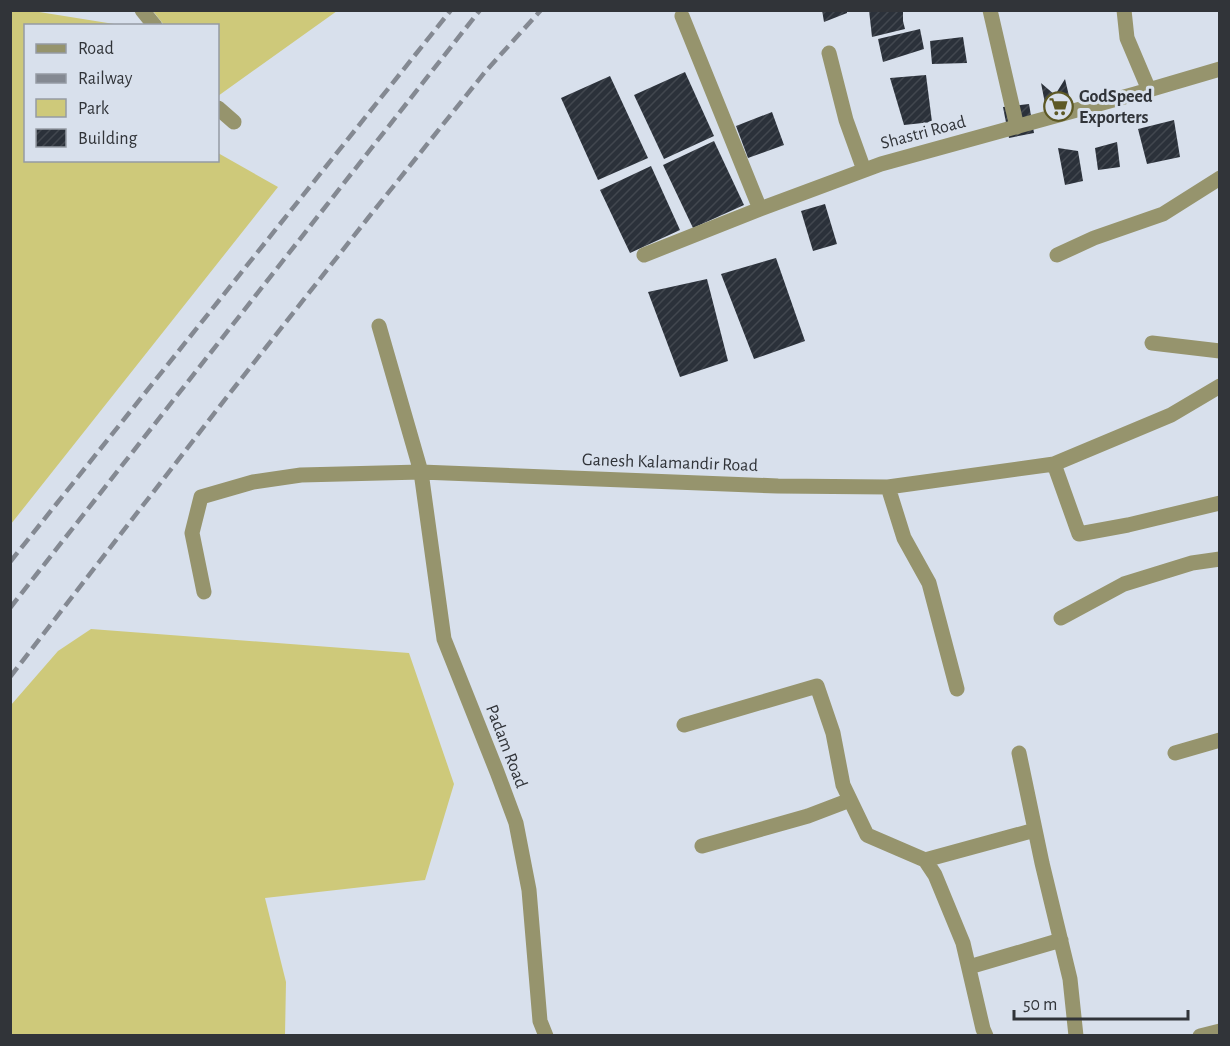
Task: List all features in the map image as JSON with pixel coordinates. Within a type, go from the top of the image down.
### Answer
[{"type":"street","points":[[142,10],[153,24]]},
{"type":"street","points":[[990,10],[1017,127]]},
{"type":"street","points":[[1124,10],[1127,38],[1149,90]]},
{"type":"street","points":[[682,16],[760,209]]},
{"type":"street","points":[[829,53],[846,120],[864,170]]},
{"type":"street","name":"Shastri Road","points":[[644,255],[881,164],[1220,69]]},
{"type":"street","points":[[219,109],[234,122]]},
{"type":"street","points":[[1057,255],[1094,238],[1163,214],[1220,178]]},
{"type":"street","name":"Padam Road","points":[[379,326],[421,472],[444,639],[516,823],[529,890],[540,1021],[546,1035]]},
{"type":"street","points":[[1152,344],[1220,351]]},
{"type":"street","name":"Ganesh Kalamandir Road","points":[[204,592],[192,533],[201,496],[253,482],[301,475],[421,472],[778,486],[888,487],[1054,464],[1171,415],[1220,386]]},
{"type":"street","points":[[1054,464],[1079,534],[1220,503]]},
{"type":"street","points":[[888,487],[904,538],[929,583],[957,689]]},
{"type":"street","points":[[1060,618],[1124,584],[1192,563],[1220,560]]},
{"type":"street","points":[[684,725],[817,686],[833,733],[843,785],[867,835],[925,860],[935,875],[963,943],[986,1035]]},
{"type":"street","points":[[1175,753],[1220,740]]},
{"type":"street","points":[[1019,753],[1070,979],[1076,1035]]},
{"type":"street","points":[[702,846],[808,816],[850,800]]},
{"type":"street","points":[[925,860],[1035,830]]},
{"type":"street","points":[[969,968],[1060,940]]},
{"type":"street","points":[[1200,1035],[1220,1031]]},
{"type":"green space","points":[[33,11],[114,24],[24,24],[24,162],[219,162],[219,154],[278,187],[11,524],[10,12]]},
{"type":"green space","points":[[153,11],[337,11],[219,95],[219,24],[163,24]]},
{"type":"green space","points":[[91,629],[409,653],[454,784],[425,880],[265,898],[286,982],[285,1035],[11,1035],[11,705],[58,651]]},
{"type":"building","points":[[822,10],[847,10],[847,13],[824,22]]},
{"type":"building","points":[[869,10],[903,10],[905,29],[872,37]]},
{"type":"building","points":[[920,29],[924,49],[883,62],[878,39]]},
{"type":"building","points":[[963,37],[967,63],[932,64],[930,41]]},
{"type":"building","points":[[685,72],[714,136],[664,159],[634,95]]},
{"type":"building","points":[[926,75],[932,122],[904,125],[890,78]]},
{"type":"building","points":[[610,76],[648,158],[598,180],[561,98]]},
{"type":"building","name":"GodSpeed Exporters","points":[[1065,79],[1074,117],[1049,124],[1041,83],[1055,95]]},
{"type":"building","points":[[1029,104],[1034,133],[1009,138],[1003,107]]},
{"type":"building","points":[[772,112],[784,145],[748,158],[736,126]]},
{"type":"building","points":[[1174,120],[1180,157],[1147,164],[1138,129]]},
{"type":"building","points":[[714,141],[744,205],[693,228],[663,165]]},
{"type":"building","points":[[1117,142],[1120,167],[1098,170],[1095,148]]},
{"type":"building","points":[[1058,148],[1078,151],[1083,181],[1065,185]]},
{"type":"building","points":[[651,166],[680,230],[630,253],[600,190]]},
{"type":"building","points":[[825,204],[837,244],[813,251],[801,211]]},
{"type":"building","points":[[776,258],[805,341],[754,359],[721,274]]},
{"type":"building","points":[[707,279],[728,361],[680,377],[648,292]]},
{"type":"railway","points":[[10,562],[451,10]]},
{"type":"railway","points":[[10,608],[480,10]]},
{"type":"railway","points":[[10,677],[368,218],[485,72],[541,10]]},
{"type":"place","name":"GodSpeed Exporters","points":[[1058,106]]}]
